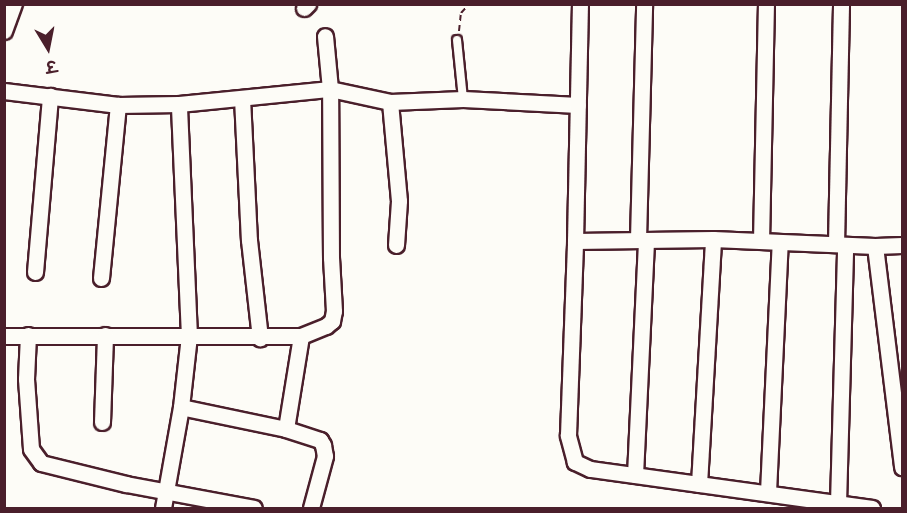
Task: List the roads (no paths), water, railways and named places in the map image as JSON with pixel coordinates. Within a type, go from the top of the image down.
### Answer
[{"type":"street","points":[[4,32],[14,4]]},
{"type":"street","points":[[580,4],[570,449],[575,462],[590,469],[872,508]]},
{"type":"street","points":[[635,475],[642,240],[644,4]]},
{"type":"street","points":[[761,241],[766,4]]},
{"type":"street","points":[[838,503],[841,4]]},
{"type":"street","points":[[4,336],[260,338],[301,336],[326,326],[332,321],[334,311],[331,258],[330,89],[325,36]]},
{"type":"street","points":[[4,91],[118,105],[179,104],[330,89],[390,102],[463,99],[578,105]]},
{"type":"street","points":[[35,272],[50,96]]},
{"type":"street","points":[[242,98],[249,240],[260,338]]},
{"type":"street","points":[[390,102],[399,201],[396,245]]},
{"type":"street","points":[[163,508],[181,406],[189,336],[179,104]]},
{"type":"street","points":[[101,278],[118,105]]},
{"type":"street","points":[[575,241],[712,239],[840,245],[903,245]]},
{"type":"street","points":[[699,484],[712,239]]},
{"type":"street","points":[[768,492],[780,242]]},
{"type":"street","points":[[875,246],[903,467]]},
{"type":"street","points":[[28,335],[27,391],[31,449],[35,458],[41,463],[254,508]]},
{"type":"street","points":[[102,422],[105,335]]},
{"type":"street","points":[[286,429],[301,336]]},
{"type":"street","points":[[181,406],[286,429],[320,441],[325,456],[311,508]]},
{"type":"lane","points":[[457,40],[463,99]]}]
